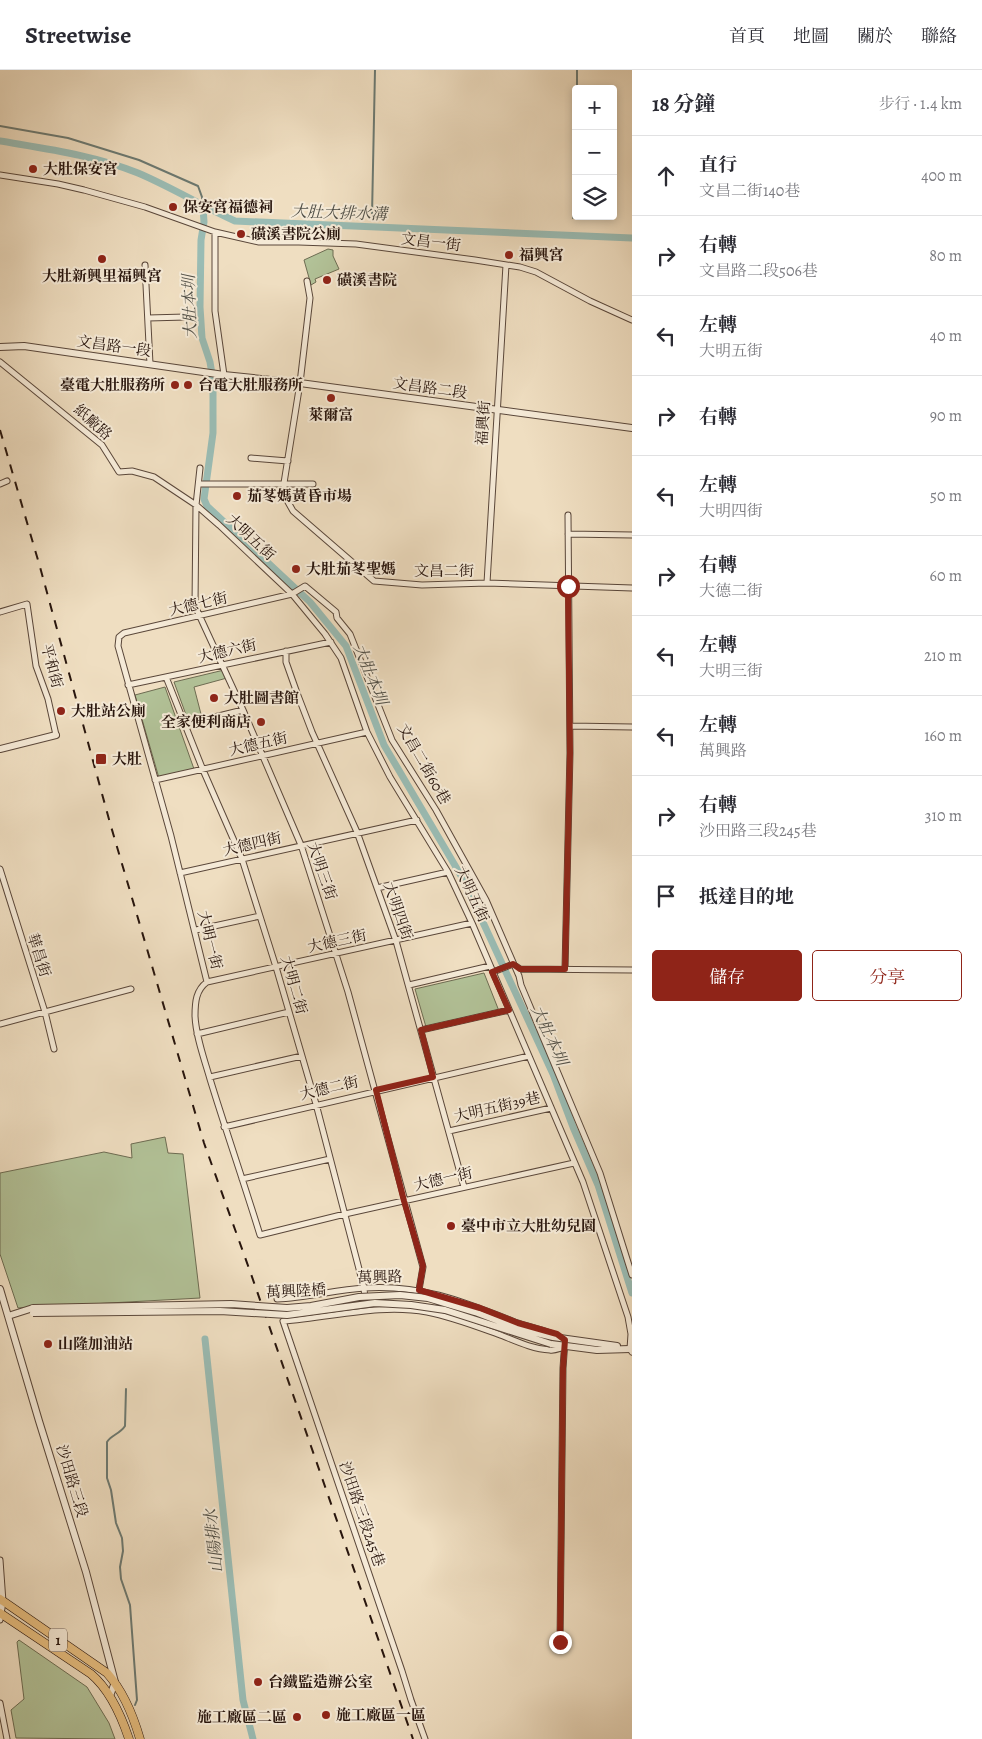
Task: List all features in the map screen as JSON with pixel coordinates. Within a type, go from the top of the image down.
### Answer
[{"type":"main road","name":"1","points":[[2,1600],[101,1668],[115,1682]]},
{"type":"main road","name":"1","points":[[0,1615],[101,1683],[110,1696],[129,1739]]},
{"type":"main road","name":"沙田路三段","points":[[115,1682],[127,1704],[140,1739]]},
{"type":"street","name":"文昌一街","points":[[0,175],[84,190],[145,207],[215,232],[259,242],[356,244],[506,264],[536,272],[590,301],[632,320]]},
{"type":"street","points":[[215,232],[215,310],[224,375]]},
{"type":"street","name":"福興街","points":[[487,583],[506,264]]},
{"type":"street","points":[[144,265],[150,364]]},
{"type":"street","name":"文昌二街","points":[[307,281],[310,298],[296,413],[284,484],[284,495],[293,511],[374,581],[422,585],[487,583],[632,588]]},
{"type":"street","points":[[148,318],[186,317]]},
{"type":"street","name":"文昌路一段","points":[[0,347],[24,346],[224,375]]},
{"type":"street","name":"紙廠路","points":[[0,362],[102,445],[119,472],[132,471],[154,477],[196,505]]},
{"type":"street","name":"文昌路二段","points":[[224,375],[300,383],[632,428]]},
{"type":"street","points":[[251,458],[288,461]]},
{"type":"street","name":"大明三街","points":[[200,468],[196,505],[195,606],[263,755],[301,846],[337,954],[423,1266],[419,1290]]},
{"type":"street","points":[[0,484],[7,481]]},
{"type":"street","points":[[199,484],[313,484]]},
{"type":"street","name":"大明五街","points":[[196,505],[219,524],[292,594],[331,642],[341,658],[367,732],[390,777],[448,872],[472,923],[583,1182],[628,1317],[631,1350]]},
{"type":"street","points":[[565,969],[570,726],[568,515]]},
{"type":"street","points":[[568,534],[632,535]]},
{"type":"street","name":"大德七街","points":[[118,646],[119,636],[124,633],[200,617],[292,594],[305,586]]},
{"type":"street","name":"文昌二街60巷","points":[[305,586],[336,612],[337,618],[350,634],[392,740],[436,810],[486,900],[600,1173],[632,1275]]},
{"type":"street","name":"平和街","points":[[0,612],[27,604],[36,666],[48,699],[56,734]]},
{"type":"street","name":"大德六街","points":[[128,685],[331,642]]},
{"type":"street","name":"大明一街","points":[[118,646],[196,930],[207,982],[197,992],[195,1015],[197,1034],[224,1127],[260,1235]]},
{"type":"street","name":"大明四街","points":[[286,651],[286,662],[318,743],[357,832],[396,941],[464,1187]]},
{"type":"street","name":"大明二街","points":[[166,677],[203,770],[242,859],[316,1104],[364,1288],[367,1310]]},
{"type":"street","points":[[186,724],[243,710]]},
{"type":"street","points":[[570,726],[632,727]]},
{"type":"street","name":"大德五街","points":[[155,780],[367,732]]},
{"type":"street","points":[[0,749],[56,734]]},
{"type":"street","name":"大德四街","points":[[180,873],[417,820]]},
{"type":"street","name":"華昌街","points":[[0,869],[45,1012],[54,1049]]},
{"type":"street","points":[[377,888],[448,872]]},
{"type":"street","points":[[196,930],[260,916]]},
{"type":"street","name":"大德三街","points":[[207,982],[472,923]]},
{"type":"street","points":[[492,972],[513,964],[520,969],[632,970]]},
{"type":"street","points":[[409,985],[490,966]]},
{"type":"street","points":[[0,1024],[131,989]]},
{"type":"street","points":[[421,1030],[509,1010]]},
{"type":"street","points":[[197,1034],[289,1012]]},
{"type":"street","points":[[210,1077],[302,1056]]},
{"type":"street","name":"大德二街","points":[[224,1127],[376,1090],[529,1056]]},
{"type":"street","name":"大明五街39巷","points":[[449,1131],[551,1108]]},
{"type":"street","points":[[242,1179],[330,1159]]},
{"type":"street","name":"大德一街","points":[[260,1235],[574,1163]]},
{"type":"street","name":"萬興路","points":[[277,1299],[306,1297],[364,1288],[419,1290],[557,1334],[565,1343]]},
{"type":"street","name":"沙田路三段","points":[[0,1289],[86,1572],[115,1682]]},
{"type":"street","name":"萬興陸橋","points":[[33,1311],[230,1304],[287,1308],[312,1306],[360,1297],[400,1295],[428,1298],[475,1312],[520,1329],[553,1337]]},
{"type":"street","points":[[306,1297],[309,1320]]},
{"type":"street","name":"萬興陸橋","points":[[33,1311],[220,1311],[287,1315],[375,1303],[411,1304],[445,1310],[551,1344]]},
{"type":"street","name":"萬興路","points":[[309,1320],[367,1310],[404,1309],[453,1318],[530,1347],[552,1351],[565,1343]]},
{"type":"street","points":[[8,1316],[33,1311]]},
{"type":"street","name":"沙田路三段245巷","points":[[309,1320],[283,1321],[425,1739]]},
{"type":"street","name":"萬興路","points":[[553,1337],[565,1343],[597,1350],[631,1350]]},
{"type":"street","points":[[560,1642],[563,1368],[565,1343]]},
{"type":"street","name":"萬興路","points":[[551,1344],[565,1343]]},
{"type":"street","points":[[0,1560],[2,1600],[0,1615]]},
{"type":"street","points":[[110,1696],[115,1682]]},
{"type":"street","points":[[0,1704],[7,1739]]},
{"type":"green space","points":[[328,249],[333,250],[333,256],[339,269],[315,279],[316,282],[311,285],[304,260]]},
{"type":"green space","points":[[224,670],[227,678],[194,687],[202,718],[189,723],[174,682]]},
{"type":"green space","points":[[165,687],[194,769],[159,778],[135,695]]},
{"type":"green space","points":[[484,973],[499,1011],[426,1027],[415,989]]},
{"type":"green space","points":[[165,1137],[168,1153],[183,1154],[200,1298],[18,1308],[0,1254],[0,1173],[104,1152],[132,1158],[131,1144]]},
{"type":"green space","points":[[19,1640],[87,1687],[109,1723],[115,1739],[16,1738],[11,1710],[24,1699],[17,1642]]},
{"type":"waterway","points":[[372,215],[375,70]]},
{"type":"waterway","points":[[577,70],[577,85]]},
{"type":"waterway","name":"大肚本圳","points":[[0,126],[68,138],[139,160],[198,186],[203,207]]},
{"type":"waterway","name":"大肚大排水溝","points":[[0,141],[70,153],[121,167],[150,178],[235,221],[632,238]]},
{"type":"waterway","name":"大肚本圳","points":[[203,207],[200,307],[202,338],[210,362],[213,380],[213,433],[204,499],[207,506],[310,602],[346,646],[384,745],[463,879],[553,1074],[598,1185],[632,1293]]},
{"type":"waterway","name":"山陽排水","points":[[205,1339],[243,1700],[253,1739]]},
{"type":"waterway","points":[[126,1389],[125,1426],[107,1442],[107,1478],[111,1490],[116,1523],[122,1538],[123,1551],[120,1567],[121,1579],[130,1605],[137,1700],[135,1705]]},
{"type":"railway","points":[[0,430],[40,567],[110,823],[204,1143],[413,1739]]},
{"type":"place","name":"大肚保安宮","points":[[33,169]]},
{"type":"place","name":"保安宮福德祠","points":[[173,207]]},
{"type":"place","name":"磺溪書院公廁","points":[[241,234]]},
{"type":"place","name":"福興宮","points":[[509,255]]},
{"type":"place","name":"大肚新興里福興宮","points":[[102,259]]},
{"type":"place","name":"磺溪書院","points":[[327,280]]},
{"type":"place","name":"臺電大肚服務所","points":[[175,385]]},
{"type":"place","name":"台電大肚服務所","points":[[188,385]]},
{"type":"place","name":"萊爾富","points":[[331,398]]},
{"type":"place","name":"茄苳媽黃昏市場","points":[[237,496]]},
{"type":"place","name":"大肚茄苳聖媽","points":[[296,569]]},
{"type":"place","name":"大肚圖書館","points":[[214,698]]},
{"type":"place","name":"大肚站公廁","points":[[61,711]]},
{"type":"place","name":"全家便利商店","points":[[261,722]]},
{"type":"place","name":"大肚","points":[[101,759]]},
{"type":"place","name":"臺中市立大肚幼兒園","points":[[451,1226]]},
{"type":"place","name":"山隆加油站","points":[[48,1344]]},
{"type":"place","name":"台鐵監造辦公室","points":[[258,1682]]},
{"type":"place","name":"施工廠區一區","points":[[326,1715]]},
{"type":"place","name":"施工廠區二區","points":[[297,1717]]},
{"type":"route","points":[[560,1642],[563,1368],[565,1340],[557,1334],[518,1323],[454,1299],[419,1290],[423,1266],[404,1201],[376,1090],[433,1077],[421,1030],[509,1010],[492,972],[513,964],[520,969],[565,969],[570,753],[568,586]]}]
